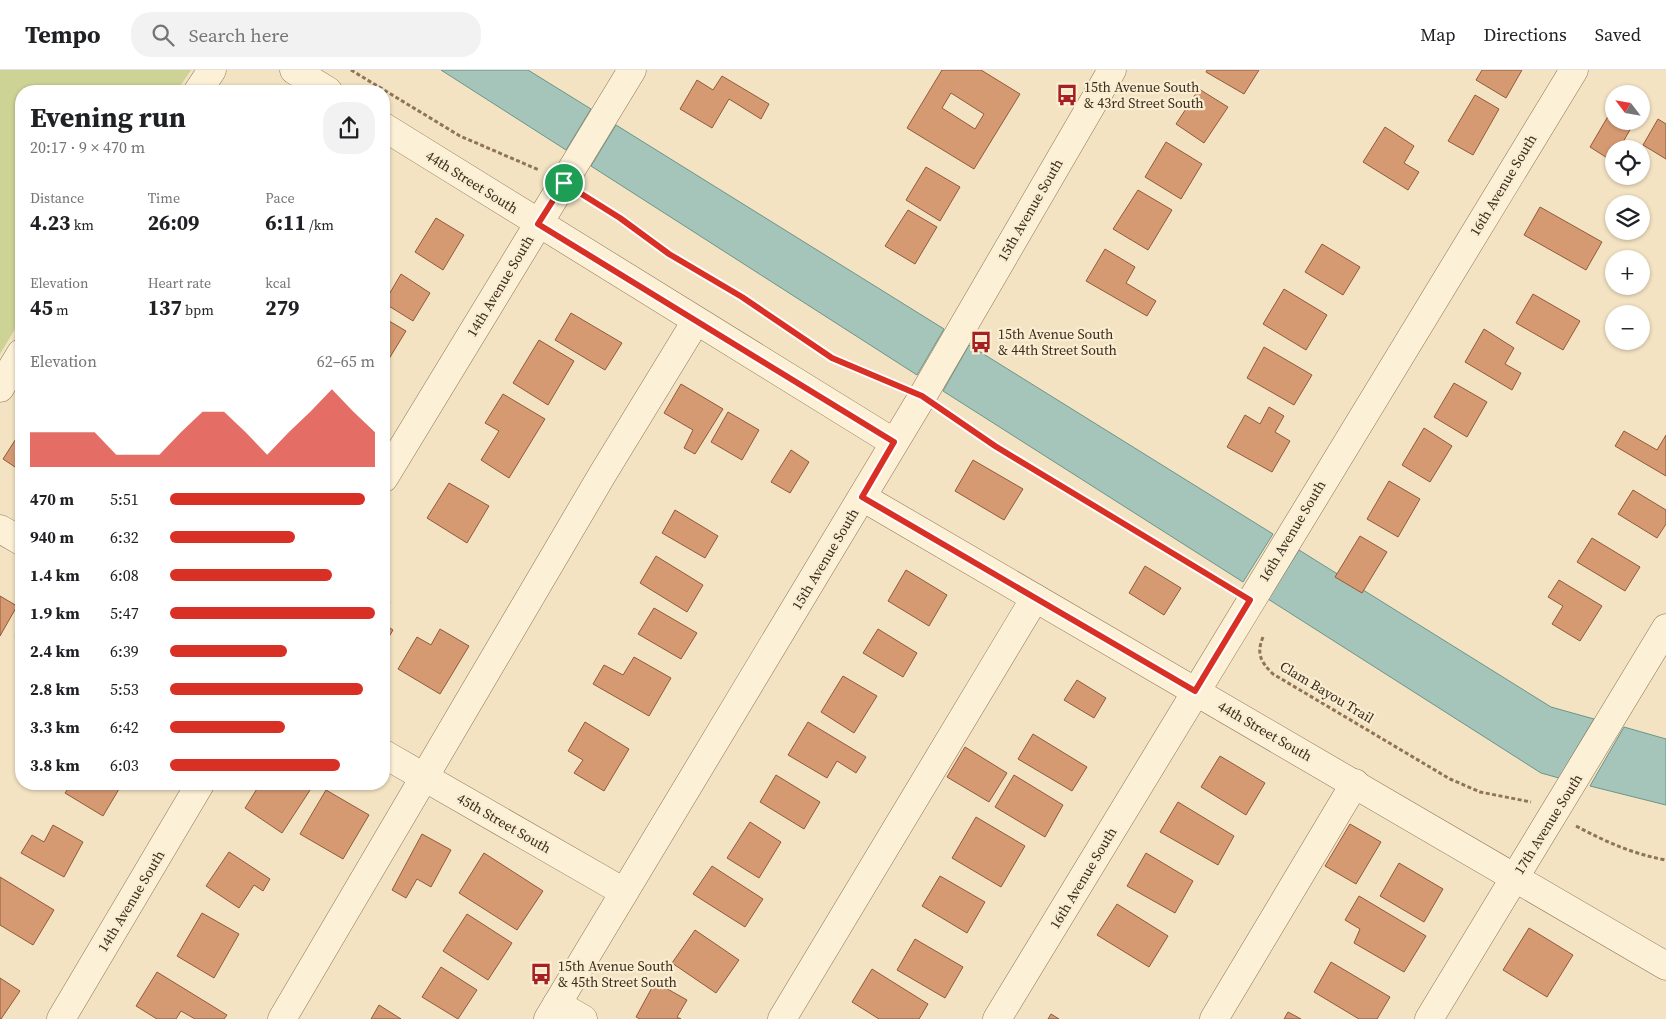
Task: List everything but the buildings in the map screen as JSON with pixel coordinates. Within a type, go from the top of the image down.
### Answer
[{"type":"street","points":[[202,85],[212,70]]},
{"type":"street","points":[[294,70],[318,85]]},
{"type":"street","name":"14th Avenue South","points":[[390,468],[632,70]]},
{"type":"street","name":"15th Avenue South","points":[[552,1011],[862,497],[1112,70]]},
{"type":"street","name":"16th Avenue South","points":[[997,1019],[1250,600],[1574,70]]},
{"type":"street","name":"44th Street South","points":[[390,131],[538,224],[894,442]]},
{"type":"street","points":[[282,1019],[602,475],[696,321]]},
{"type":"street","points":[[0,388],[15,363]]},
{"type":"street","name":"44th Street South","points":[[862,497],[1515,876],[1666,966]]},
{"type":"street","points":[[0,529],[15,538]]},
{"type":"street","points":[[782,1019],[1035,598]]},
{"type":"street","name":"17th Avenue South","points":[[1429,1019],[1666,628]]},
{"type":"street","name":"45th Street South","points":[[390,757],[624,892]]},
{"type":"street","points":[[1214,1019],[1354,783]]},
{"type":"street","name":"14th Avenue South","points":[[61,1019],[196,790]]},
{"type":"street","points":[[552,1011],[583,1019]]},
{"type":"path","points":[[351,70],[376,85]]},
{"type":"path","points":[[390,94],[460,136],[522,161],[564,183],[620,218],[669,254],[742,297],[832,358],[922,396],[995,446],[1250,600]]},
{"type":"path","name":"Clam Bayou Trail","points":[[1266,631],[1259,647],[1260,660],[1273,674],[1450,779],[1480,792],[1512,796],[1538,804],[1604,842],[1636,854],[1666,860]]},
{"type":"green space","points":[[0,70],[191,70],[181,85],[15,85],[15,329],[0,354]]},
{"type":"water","points":[[441,70],[528,70],[591,109],[566,150]]},
{"type":"water","points":[[616,125],[944,329],[917,375],[591,166]]},
{"type":"water","points":[[969,345],[1273,534],[1243,582],[943,391]]},
{"type":"water","points":[[1299,550],[1551,707],[1594,719],[1559,778],[1541,773],[1268,599]]},
{"type":"water","points":[[1624,727],[1666,739],[1666,805],[1590,786]]},
{"type":"place","name":"15th Avenue South & 43rd Street South","points":[[1067,95]]},
{"type":"place","name":"15th Avenue South & 44th Street South","points":[[981,342]]},
{"type":"place","name":"15th Avenue South & 45th Street South","points":[[541,974]]},
{"type":"route","points":[[564,183],[620,218],[669,254],[742,297],[832,358],[922,396],[995,446],[1250,600],[1195,691],[862,497],[894,442],[538,224],[564,183]]}]
